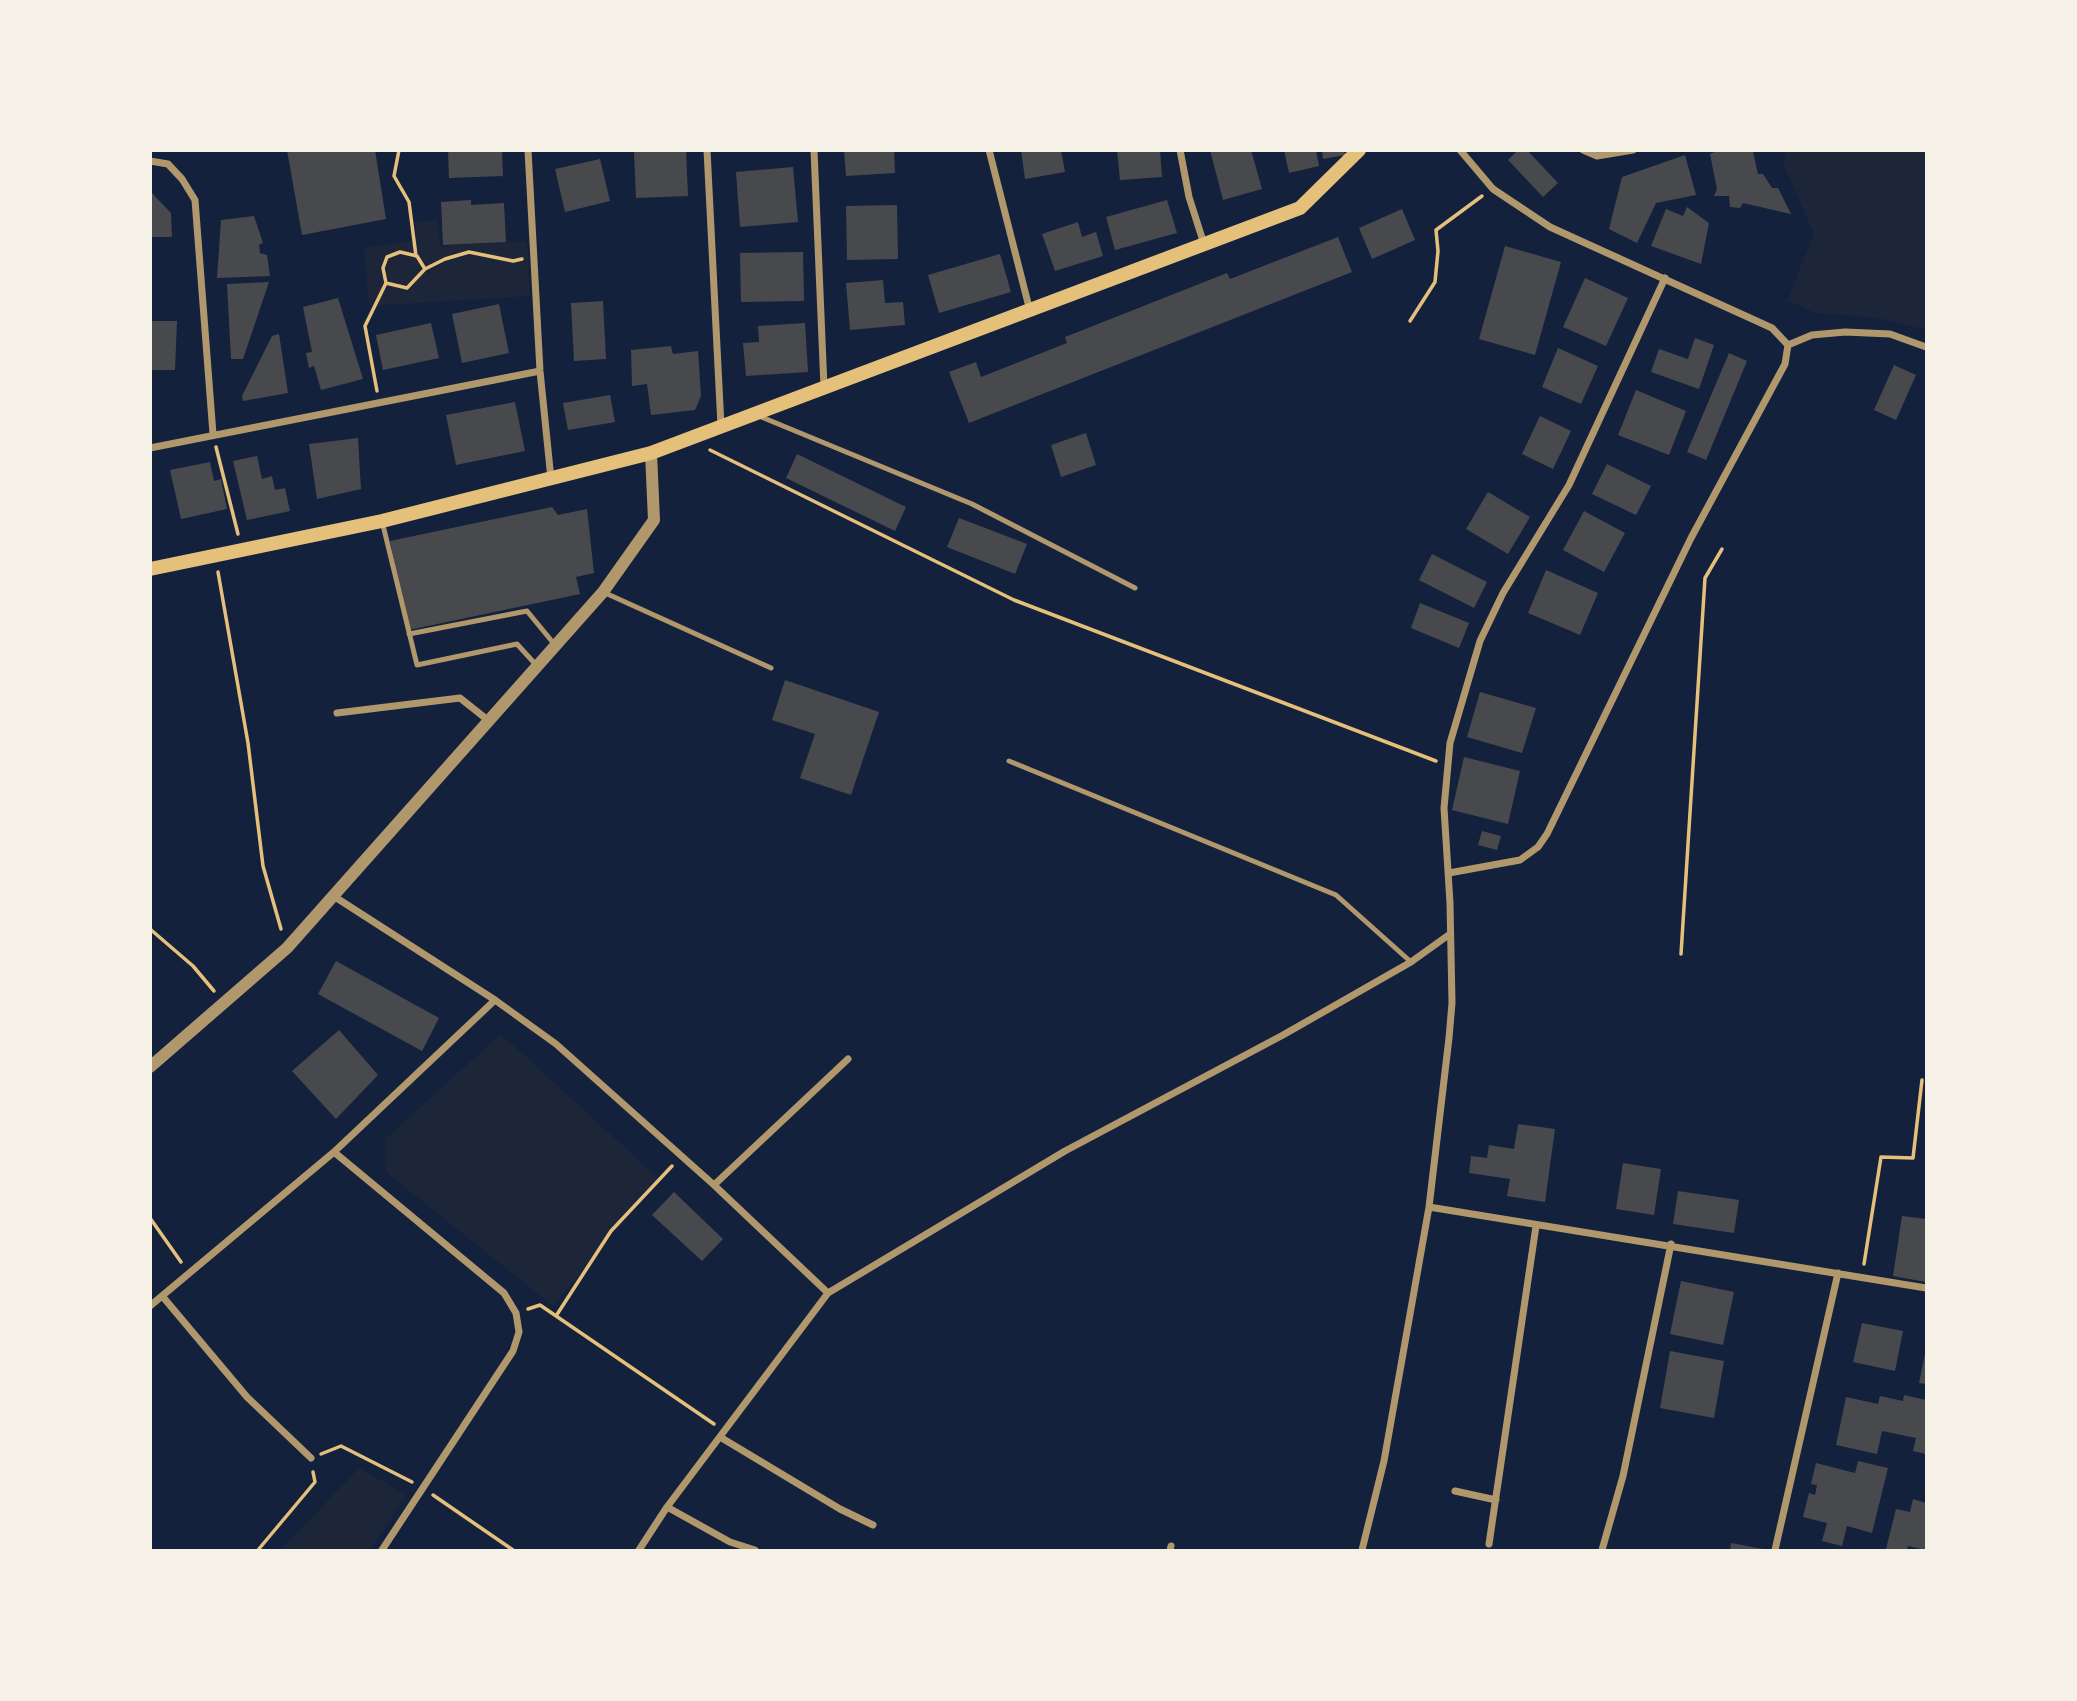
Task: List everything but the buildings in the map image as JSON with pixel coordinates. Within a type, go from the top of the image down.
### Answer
[{"type":"main road","points":[[150,569],[382,521],[651,453],[1300,208],[1359,150]]},
{"type":"street","points":[[528,150],[540,371],[551,480]]},
{"type":"street","points":[[707,150],[722,428]]},
{"type":"street","points":[[814,150],[824,387]]},
{"type":"street","points":[[989,150],[1030,311]]},
{"type":"street","points":[[1181,150],[1189,197],[1204,244]]},
{"type":"street","points":[[1460,150],[1493,189],[1550,227],[1772,328],[1788,345]]},
{"type":"street","points":[[1583,150],[1597,156],[1633,150]]},
{"type":"street","points":[[150,161],[168,164],[182,179],[195,200],[213,434]]},
{"type":"street","points":[[1362,1550],[1384,1461],[1429,1207],[1452,1003],[1449,873],[1444,808],[1447,765],[1459,709],[1480,641],[1503,593],[1569,485],[1665,278]]},
{"type":"street","points":[[1788,345],[1812,335],[1845,332],[1890,334],[1927,347]]},
{"type":"street","points":[[1449,873],[1520,860],[1538,847],[1547,834],[1691,538],[1785,364],[1788,345]]},
{"type":"street","points":[[150,448],[540,371]]},
{"type":"street","points":[[150,1067],[287,948],[603,592],[645,537],[654,520],[651,453]]},
{"type":"street","points":[[337,713],[460,698],[489,721]]},
{"type":"street","points":[[334,897],[495,1000],[556,1044],[714,1185],[828,1293]]},
{"type":"street","points":[[639,1550],[667,1507],[828,1293],[1065,1151],[1283,1035],[1411,962],[1450,934]]},
{"type":"street","points":[[150,1306],[334,1152],[495,1000]]},
{"type":"street","points":[[714,1185],[848,1059]]},
{"type":"street","points":[[334,1152],[504,1293],[516,1313],[519,1332],[513,1351],[382,1550]]},
{"type":"street","points":[[1429,1207],[1536,1226],[1671,1244],[1927,1288]]},
{"type":"street","points":[[1489,1544],[1536,1226]]},
{"type":"street","points":[[1602,1550],[1623,1476],[1671,1244]]},
{"type":"street","points":[[1775,1550],[1838,1273]]},
{"type":"street","points":[[163,1297],[247,1397],[311,1458]]},
{"type":"street","points":[[722,1434],[873,1525]]},
{"type":"street","points":[[1455,1491],[1496,1500]]},
{"type":"street","points":[[667,1507],[730,1542],[755,1550]]},
{"type":"lane","points":[[756,414],[972,504],[1135,588]]},
{"type":"lane","points":[[382,521],[417,665],[517,645],[537,666]]},
{"type":"lane","points":[[603,592],[771,668]]},
{"type":"lane","points":[[409,634],[527,611],[555,646]]},
{"type":"lane","points":[[1009,761],[1336,895],[1411,962]]},
{"type":"path","points":[[400,150],[394,176],[409,202],[416,256],[425,269]]},
{"type":"path","points":[[1410,321],[1434,282],[1438,251],[1436,230],[1493,189]]},
{"type":"path","points":[[379,402],[365,326],[386,283],[383,268],[387,257],[400,252],[416,256]]},
{"type":"path","points":[[386,283],[407,288],[416,282],[425,269],[445,259],[469,253],[513,261],[534,256]]},
{"type":"path","points":[[213,434],[242,550]]},
{"type":"path","points":[[690,439],[841,517],[1014,600],[1447,765]]},
{"type":"path","points":[[1681,954],[1704,578],[1722,549]]},
{"type":"path","points":[[215,556],[248,743],[263,866],[287,948]]},
{"type":"path","points":[[150,929],[193,966],[223,1002]]},
{"type":"path","points":[[1862,1277],[1881,1157],[1913,1158],[1922,1080]]},
{"type":"path","points":[[556,1316],[611,1231],[681,1156]]},
{"type":"path","points":[[150,1217],[189,1275]]},
{"type":"path","points":[[516,1313],[540,1305],[722,1434]]},
{"type":"path","points":[[258,1550],[315,1482],[311,1458]]},
{"type":"shaded area","points":[[1786,151],[1926,151],[1926,330],[1879,318],[1816,313],[1787,301],[1814,234],[1783,163]]},
{"type":"shaded area","points":[[438,220],[440,246],[527,241],[530,296],[369,306],[364,248],[416,240],[415,222]]},
{"type":"shaded area","points":[[501,1034],[659,1179],[553,1306],[386,1172],[385,1139]]},
{"type":"shaded area","points":[[359,1468],[406,1495],[370,1550],[280,1550]]}]
